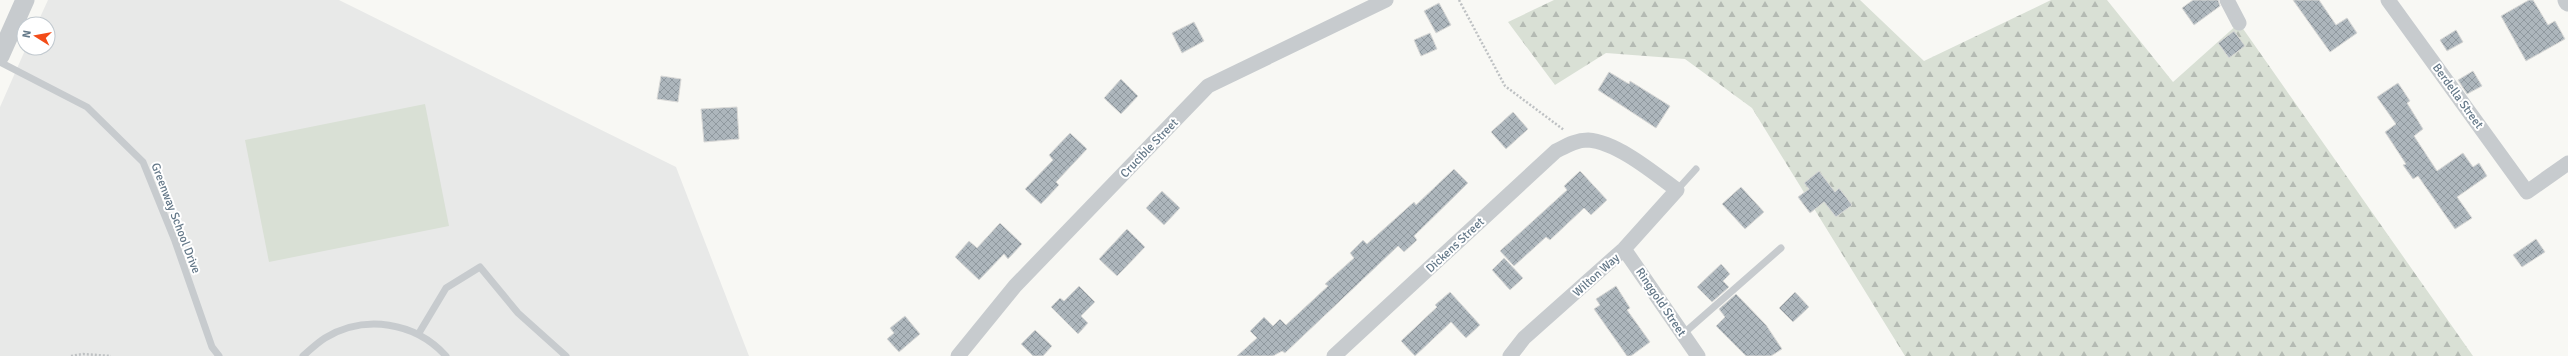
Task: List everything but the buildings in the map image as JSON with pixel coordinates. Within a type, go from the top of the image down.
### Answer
[{"type":"street","points":[[0,56],[25,0]]},
{"type":"street","name":"Crucible Street","points":[[958,356],[1015,286],[1208,86],[1386,0]]},
{"type":"street","points":[[2227,0],[2239,23]]},
{"type":"street","name":"Berdella Street","points":[[2388,0],[2527,192],[2568,163]]},
{"type":"street","points":[[1579,140],[1589,140],[1616,150],[1640,162],[1677,190]]},
{"type":"street","name":"Dickens Street","points":[[1334,356],[1556,151],[1579,140]]},
{"type":"street","name":"Wilton Way","points":[[1510,356],[1524,338],[1624,249],[1677,190]]},
{"type":"street","name":"Ringgold Street","points":[[1624,249],[1698,356]]},
{"type":"lane","name":"Greenway School Drive","points":[[0,62],[87,107],[143,162],[175,241],[212,347],[219,356]]},
{"type":"lane","points":[[1677,190],[1696,169]]},
{"type":"lane","points":[[1683,334],[1780,248]]},
{"type":"lane","points":[[419,333],[446,288],[480,267],[518,313],[566,356]]},
{"type":"lane","points":[[303,356],[325,338],[354,326],[387,324],[419,333],[446,356]]},
{"type":"path","points":[[1459,0],[1505,86],[1579,140]]},
{"type":"path","points":[[71,356],[83,354],[111,356]]},
{"type":"shaded area","points":[[48,0],[339,0],[676,167],[749,356],[0,356],[0,107],[22,56],[56,56],[56,16],[41,16]]},
{"type":"green space","points":[[1554,0],[1860,0],[1924,61],[2051,0],[2107,0],[2173,82],[2239,23],[2473,356],[1905,356],[1752,108],[1685,59],[1606,53],[1555,85],[1508,22]]},
{"type":"green space","points":[[425,104],[449,226],[269,262],[245,140]]}]
